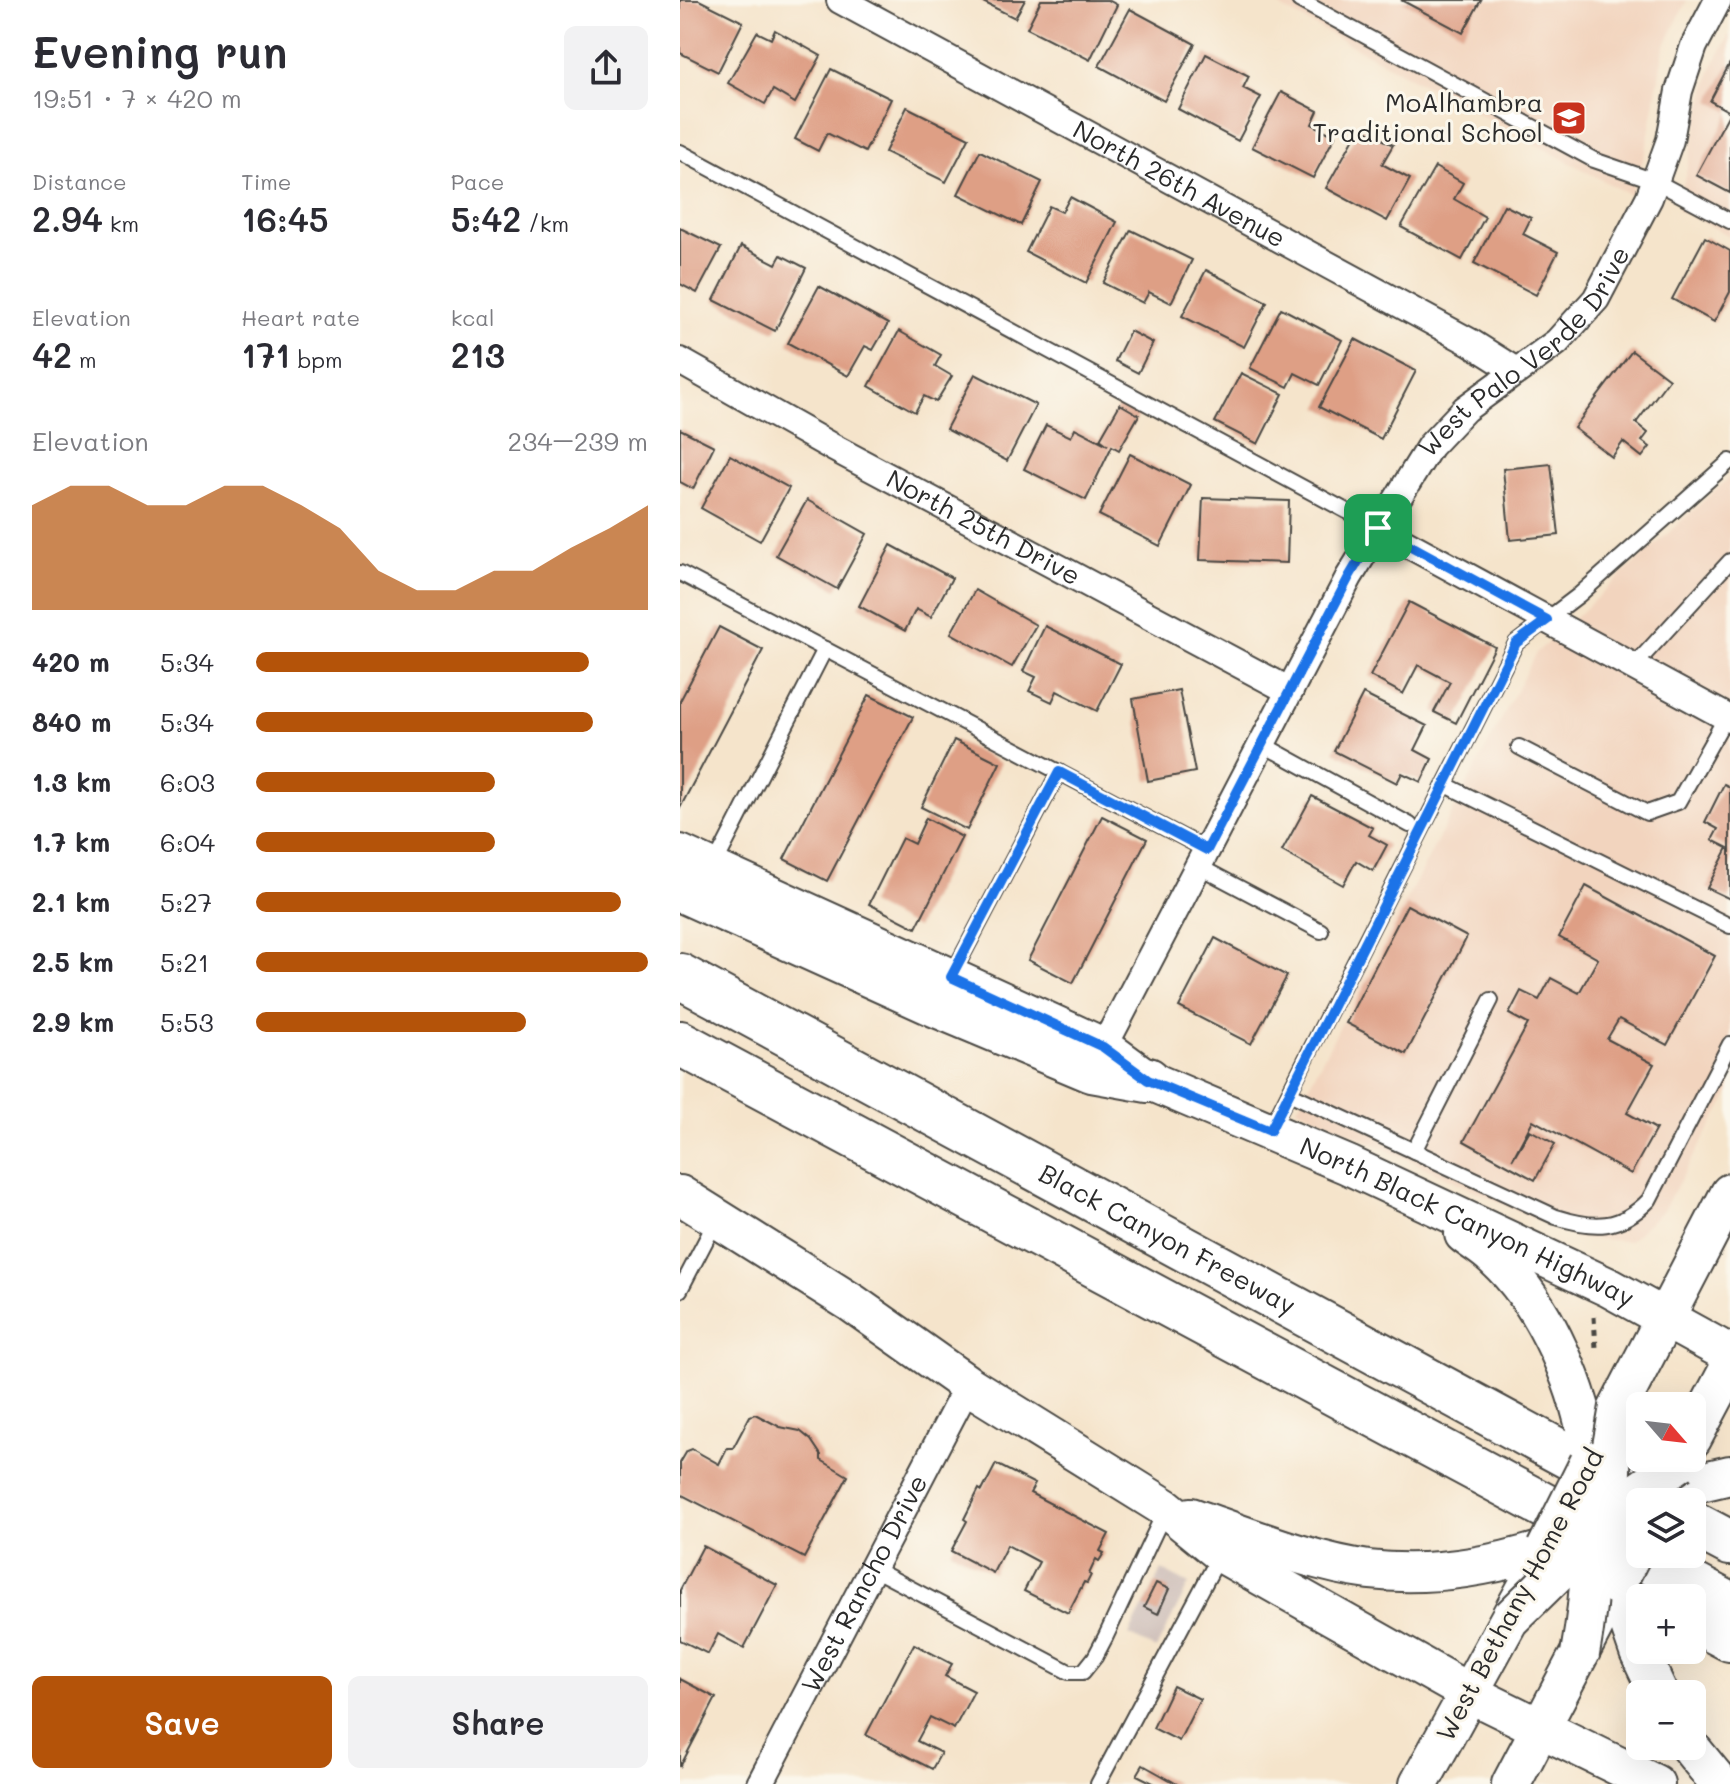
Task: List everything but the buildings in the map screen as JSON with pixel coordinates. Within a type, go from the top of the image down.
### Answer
[{"type":"highway","points":[[691,871],[937,1005],[1098,1059],[1148,1080]]},
{"type":"highway","name":"Black Canyon Freeway","points":[[680,976],[1626,1512]]},
{"type":"highway","points":[[680,1013],[1626,1512]]},
{"type":"highway","points":[[680,1043],[1730,1605]]},
{"type":"highway","points":[[680,1078],[1626,1587]]},
{"type":"highway","name":"Black Canyon Freeway","points":[[1706,1537],[1730,1543]]},
{"type":"highway","points":[[1706,1562],[1730,1575]]},
{"type":"highway","points":[[1706,1626],[1730,1639]]},
{"type":"main road","points":[[691,871],[951,977],[1098,1059]]},
{"type":"main road","name":"North Black Canyon Highway","points":[[1148,1080],[1348,1165],[1610,1288],[1730,1354]]},
{"type":"main road","points":[[1348,1165],[1412,1200],[1493,1256],[1519,1284],[1566,1367],[1589,1443],[1591,1461],[1626,1504]]},
{"type":"main road","name":"West Bethany Home Road","points":[[1419,1784],[1511,1618],[1730,1193]]},
{"type":"main road","points":[[680,1195],[852,1303],[968,1385],[1166,1508],[1221,1553],[1469,1693],[1655,1784]]},
{"type":"main road","points":[[1706,1413],[1730,1367]]},
{"type":"main road","points":[[1619,1407],[1612,1446],[1627,1488]]},
{"type":"main road","points":[[1688,1488],[1730,1475]]},
{"type":"main road","points":[[1166,1508],[1269,1543],[1368,1570],[1421,1573],[1518,1558],[1626,1522]]},
{"type":"main road","points":[[1511,1618],[1561,1569],[1626,1525]]},
{"type":"main road","points":[[1580,1654],[1588,1611],[1626,1539]]},
{"type":"main road","points":[[1511,1784],[1580,1654],[1626,1600]]},
{"type":"main road","points":[[1700,1760],[1720,1784]]},
{"type":"street","name":"North 26th Avenue","points":[[840,0],[1470,342],[1516,371]]},
{"type":"street","name":"West Palo Verde Drive","points":[[1098,1059],[1349,577],[1430,446],[1465,409],[1557,342],[1596,299],[1639,219],[1655,181],[1670,140],[1679,91],[1694,46],[1718,0]]},
{"type":"street","name":"North 25th Drive","points":[[680,361],[834,448],[1290,691]]},
{"type":"street","points":[[1378,528],[1728,718]]},
{"type":"street","name":"West Rancho Drive","points":[[760,1784],[968,1385]]},
{"type":"lane","points":[[1299,0],[1594,160],[1655,181],[1730,221]]},
{"type":"lane","points":[[680,152],[1378,528]]},
{"type":"lane","points":[[1270,1131],[1516,643],[1579,595],[1730,461]]},
{"type":"lane","points":[[1633,667],[1730,561]]},
{"type":"lane","points":[[680,573],[1059,772],[1321,931]]},
{"type":"lane","points":[[691,871],[825,649]]},
{"type":"lane","points":[[1519,747],[1647,813],[1678,802],[1728,718]]},
{"type":"lane","points":[[1262,744],[1410,825]]},
{"type":"lane","points":[[951,977],[1059,772]]},
{"type":"lane","points":[[1446,785],[1730,926]]},
{"type":"lane","points":[[1414,1151],[1491,1000]]},
{"type":"lane","points":[[1289,1093],[1556,1217],[1600,1225],[1622,1222],[1649,1200],[1730,1044]]},
{"type":"lane","points":[[680,1290],[717,1218]]},
{"type":"lane","points":[[872,1568],[1069,1672],[1083,1672],[1106,1636],[1166,1508]]},
{"type":"lane","points":[[1098,1784],[1221,1553]]},
{"type":"shaded area","name":"MoAlhambra Traditional School","points":[[1267,0],[1687,0],[1664,47],[1646,151],[1630,195]]},
{"type":"shaded area","points":[[1730,33],[1730,236],[1677,209],[1711,70]]},
{"type":"shaded area","points":[[1730,477],[1730,1093],[1663,1210],[1629,1241],[1577,1238],[1297,1108],[1536,653]]},
{"type":"shaded area","points":[[1162,1570],[1189,1584],[1156,1649],[1129,1635]]},
{"type":"place","name":"MoAlhambra Traditional School","points":[[1569,118]]},
{"type":"route","points":[[1378,528],[1547,620],[1516,643],[1270,1131],[1148,1080],[1103,1047],[951,977],[1059,772],[1207,850],[1349,577],[1378,528]]}]
